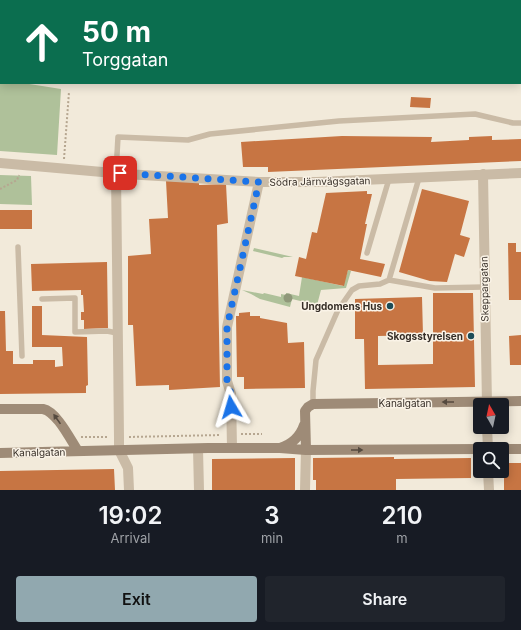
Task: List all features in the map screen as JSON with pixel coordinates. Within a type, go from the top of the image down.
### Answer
[{"type":"main road","name":"Kanalgatan","points":[[509,402],[521,401]]},
{"type":"main road","name":"Kanalgatan","points":[[313,404],[473,404]]},
{"type":"main road","points":[[306,450],[305,411],[313,404]]},
{"type":"main road","name":"Kanalgatan","points":[[0,410],[43,408],[48,410],[56,416],[78,451]]},
{"type":"main road","points":[[280,448],[294,441],[303,430],[305,424]]},
{"type":"main road","name":"Kanalgatan","points":[[0,453],[232,448],[280,448],[306,450],[473,449]]},
{"type":"main road","points":[[509,449],[521,449]]},
{"type":"street","name":"Södra Järnvägsgatan","points":[[0,163],[259,182],[419,178],[521,173]]},
{"type":"street","points":[[116,172],[119,450],[128,468],[129,490]]},
{"type":"street","name":"Skeppargatan","points":[[483,174],[486,398]]},
{"type":"street","points":[[232,448],[231,394],[227,381],[226,342],[229,318],[259,182]]},
{"type":"street","points":[[198,449],[199,490]]},
{"type":"street","points":[[305,490],[306,450]]},
{"type":"street","points":[[488,478],[488,490]]},
{"type":"lane","points":[[116,172],[118,137],[188,140],[210,134],[339,120],[475,114],[513,123],[521,123]]},
{"type":"lane","points":[[388,280],[419,178]]},
{"type":"lane","points":[[367,253],[389,179]]},
{"type":"lane","points":[[18,247],[22,356]]},
{"type":"lane","points":[[313,404],[316,360],[338,310],[352,290],[359,286],[380,284],[388,280],[435,288],[484,287]]},
{"type":"lane","points":[[42,299],[75,298],[76,332],[107,331],[117,333]]},
{"type":"path","points":[[63,168],[69,92]]},
{"type":"path","points":[[0,189],[17,180],[20,173]]},
{"type":"path","points":[[81,437],[262,434]]},
{"type":"green space","points":[[0,84],[29,84],[61,89],[57,155],[0,151]]},
{"type":"green space","points":[[0,175],[31,176],[32,205],[0,204]]},
{"type":"green space","points":[[254,248],[293,257],[282,258],[253,251]]},
{"type":"green space","points":[[348,270],[351,271],[346,288],[321,290],[317,305],[292,299],[290,307],[260,299],[242,290],[281,297],[281,294],[286,295],[286,293],[299,296],[302,277],[343,286]]},
{"type":"building","points":[[411,97],[431,98],[430,108],[410,107]]},
{"type":"building","points":[[342,136],[432,137],[431,142],[469,140],[469,137],[492,136],[492,140],[521,139],[521,161],[268,172],[268,167],[243,167],[241,142]]},
{"type":"building","points":[[199,180],[199,185],[226,184],[228,223],[217,225],[220,387],[169,390],[169,385],[136,386],[133,325],[128,325],[128,256],[151,254],[149,219],[168,218],[166,181]]},
{"type":"building","points":[[422,189],[469,201],[460,235],[470,238],[464,257],[455,254],[447,282],[430,281],[399,272]]},
{"type":"building","points":[[367,191],[367,194],[372,194],[365,224],[367,224],[360,259],[385,264],[381,277],[348,270],[344,286],[295,276],[299,257],[306,259],[312,232],[317,233],[326,193]]},
{"type":"building","points":[[0,210],[32,210],[32,229],[0,229]]},
{"type":"building","points":[[508,243],[516,243],[516,252],[521,252],[521,300],[509,300]]},
{"type":"building","points":[[107,262],[108,328],[84,329],[84,320],[81,320],[81,312],[84,312],[83,295],[81,295],[81,290],[32,291],[31,264]]},
{"type":"building","points":[[433,293],[473,293],[475,387],[365,389],[364,339],[355,339],[355,299],[422,297],[423,335],[378,336],[378,365],[433,364]]},
{"type":"building","points":[[32,306],[42,306],[42,335],[87,337],[88,385],[86,386],[86,393],[0,394],[0,311],[5,311],[6,351],[13,351],[13,364],[33,364],[33,360],[55,360],[55,367],[63,366],[62,347],[32,347]]},
{"type":"building","points":[[250,312],[250,316],[260,316],[260,318],[287,323],[288,343],[304,342],[305,388],[244,389],[244,377],[237,377],[236,316],[239,316],[239,313]]},
{"type":"building","points":[[521,335],[521,365],[510,365],[509,336]]},
{"type":"building","points":[[394,457],[394,459],[471,458],[471,478],[396,479],[396,490],[316,490],[316,480],[313,480],[313,458]]},
{"type":"building","points":[[295,458],[295,490],[212,490],[212,459]]},
{"type":"building","points":[[509,463],[521,463],[521,490],[504,490],[504,478],[509,478]]},
{"type":"building","points":[[114,469],[115,490],[0,490],[0,471]]},
{"type":"place","name":"Ungdomens Hus","points":[[390,306]]},
{"type":"place","name":"Skogsstyrelsen","points":[[471,336]]},
{"type":"route","points":[[120,173],[259,182],[227,327],[227,381],[231,394],[231,407]]}]
